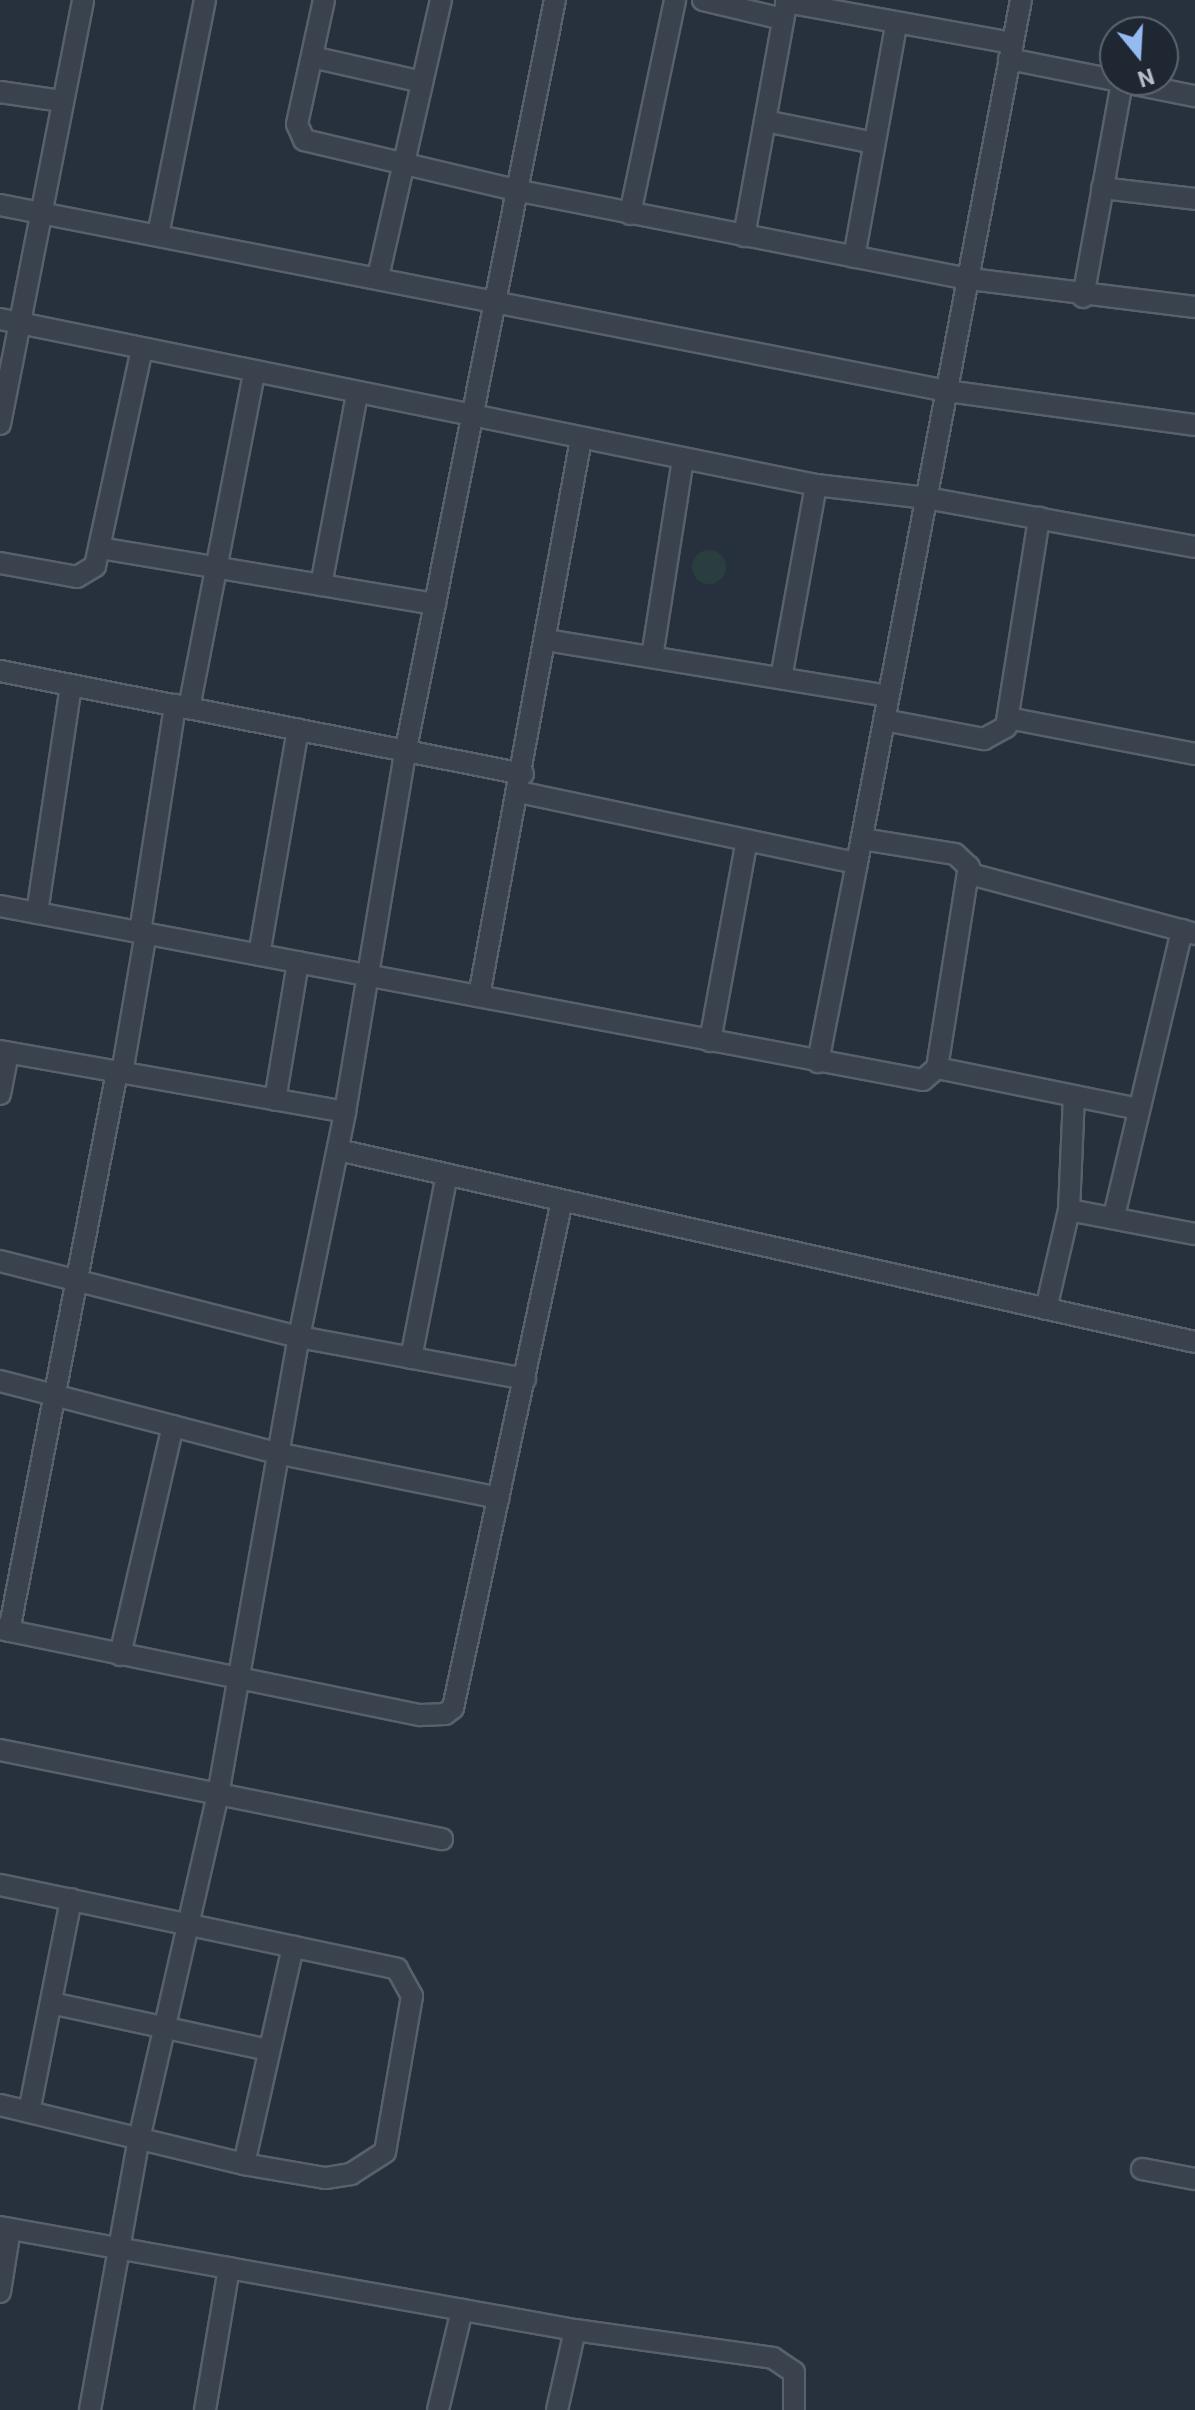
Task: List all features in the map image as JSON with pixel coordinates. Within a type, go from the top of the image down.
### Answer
[{"type":"street","points":[[0,424],[8,321],[39,211],[83,0]]},
{"type":"street","points":[[158,235],[205,0]]},
{"type":"street","points":[[324,0],[297,124],[301,139],[515,190],[854,257],[1083,297],[1195,309]]},
{"type":"street","points":[[378,277],[441,0]]},
{"type":"street","points":[[90,2410],[139,2139],[218,1795],[281,1454],[299,1337],[345,1112],[406,749],[555,0]]},
{"type":"street","points":[[630,214],[675,0]]},
{"type":"street","points":[[703,0],[785,7],[896,26],[1010,51],[1099,76]]},
{"type":"street","points":[[818,1062],[1021,0]]},
{"type":"street","points":[[744,236],[785,7]]},
{"type":"street","points":[[854,257],[896,26]]},
{"type":"street","points":[[312,57],[422,82]]},
{"type":"street","points":[[0,92],[62,101]]},
{"type":"street","points":[[1083,297],[1120,96]]},
{"type":"street","points":[[765,121],[874,143]]},
{"type":"street","points":[[1102,188],[1195,199]]},
{"type":"street","points":[[0,205],[495,299],[947,391],[1195,425]]},
{"type":"street","points":[[8,321],[816,485],[926,498],[1195,547]]},
{"type":"street","points":[[0,563],[77,577],[91,571],[100,548],[142,349]]},
{"type":"street","points":[[254,373],[182,707],[120,1072],[4,1630],[239,1681],[420,1715],[445,1714],[457,1701],[562,1201]]},
{"type":"street","points":[[321,585],[357,394]]},
{"type":"street","points":[[479,996],[521,783],[581,439]]},
{"type":"street","points":[[652,657],[683,459]]},
{"type":"street","points":[[781,678],[816,485]]},
{"type":"street","points":[[884,720],[984,739],[998,736],[1008,718],[1039,518]]},
{"type":"street","points":[[100,548],[435,604]]},
{"type":"street","points":[[546,640],[888,696]]},
{"type":"street","points":[[0,671],[406,749],[521,783],[747,840],[857,863]]},
{"type":"street","points":[[37,913],[71,686]]},
{"type":"street","points":[[1008,718],[1195,754]]},
{"type":"street","points":[[259,955],[298,729]]},
{"type":"street","points":[[862,839],[955,854],[970,874],[1188,932],[1139,1109],[1114,1216]]},
{"type":"street","points":[[710,1041],[747,840]]},
{"type":"street","points":[[0,906],[479,996],[910,1082],[923,1080],[937,1068],[970,874]]},
{"type":"street","points":[[275,1100],[298,962]]},
{"type":"street","points":[[0,1094],[4,1052],[345,1112]]},
{"type":"street","points":[[937,1068],[1139,1109]]},
{"type":"street","points":[[1046,1309],[1069,1210],[1074,1097]]},
{"type":"street","points":[[338,1150],[1195,1342]]},
{"type":"street","points":[[411,1358],[447,1175]]},
{"type":"street","points":[[1069,1210],[1114,1216],[1195,1234]]},
{"type":"street","points":[[0,1261],[299,1337],[525,1379]]},
{"type":"street","points":[[0,1381],[281,1454],[499,1498]]},
{"type":"street","points":[[120,1655],[173,1426]]},
{"type":"street","points":[[0,1750],[442,1839]]},
{"type":"street","points":[[0,1885],[397,1969],[407,1980],[412,2013],[385,2152],[351,2174],[325,2178],[244,2164],[0,2105]]},
{"type":"street","points":[[29,2112],[71,1899]]},
{"type":"street","points":[[244,2164],[293,1946]]},
{"type":"street","points":[[51,2003],[269,2050]]},
{"type":"street","points":[[1142,2169],[1195,2179]]},
{"type":"street","points":[[0,2292],[5,2228],[575,2330],[773,2358],[794,2372],[794,2410]]},
{"type":"street","points":[[205,2410],[229,2268]]},
{"type":"street","points":[[438,2410],[462,2310]]},
{"type":"street","points":[[557,2410],[575,2330]]},
{"type":"green space","points":[[709,550],[721,555],[726,567],[721,579],[709,584],[697,579],[692,567],[697,555]]}]
